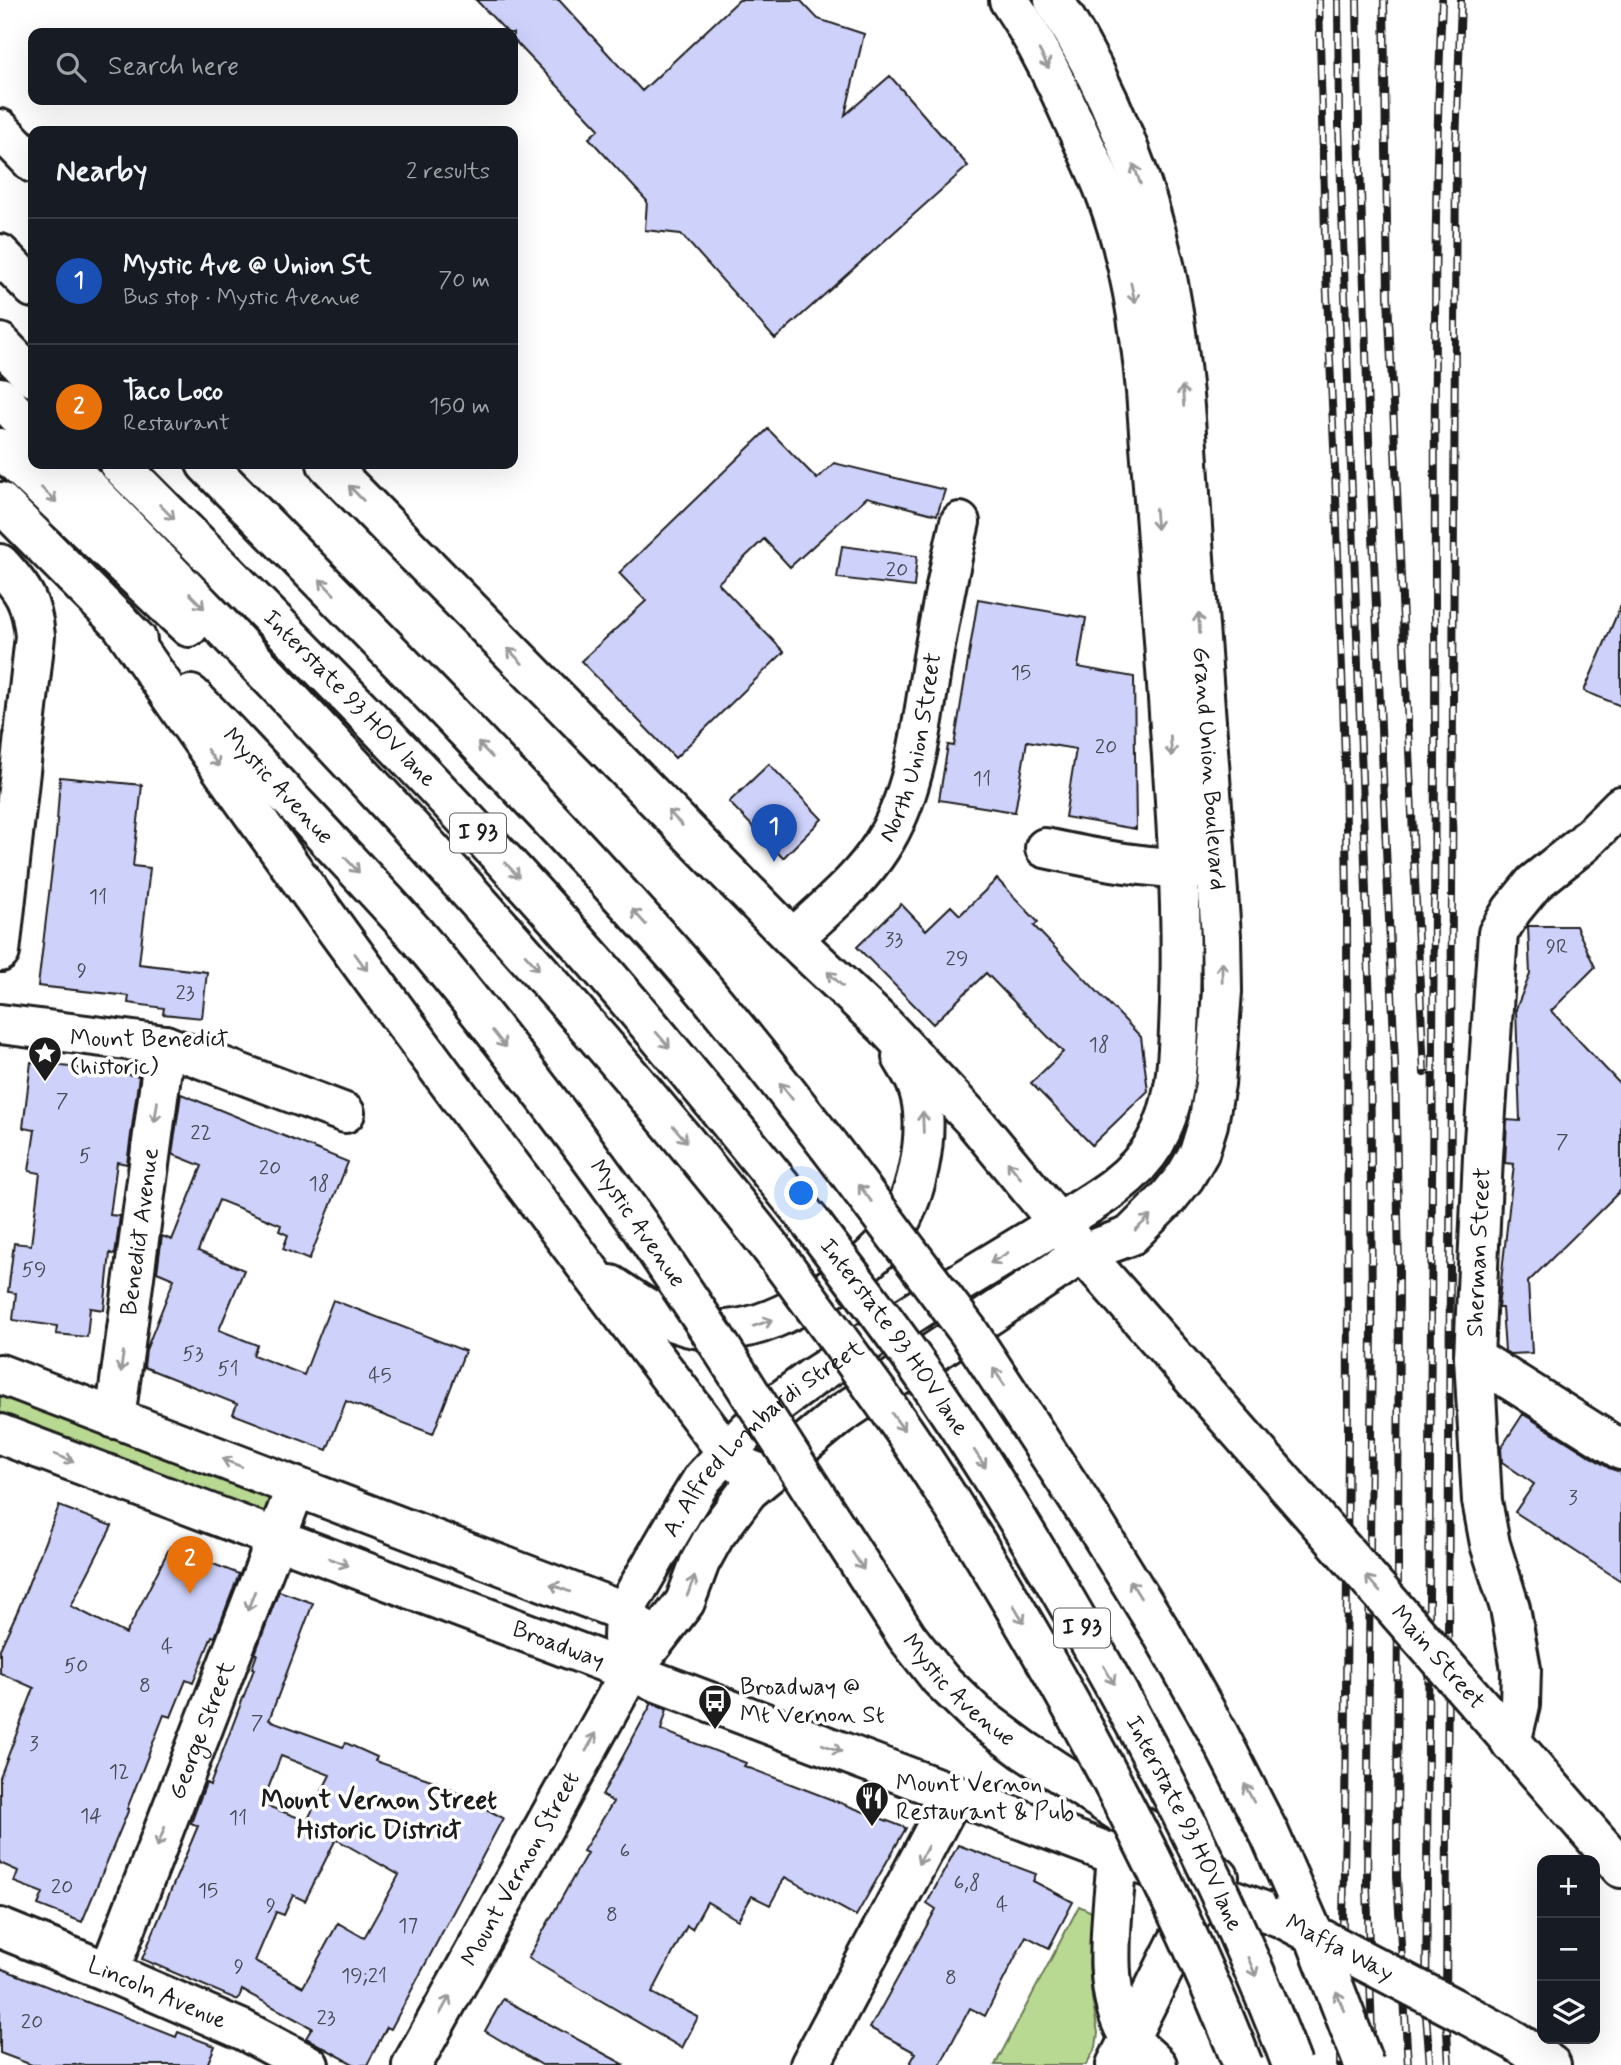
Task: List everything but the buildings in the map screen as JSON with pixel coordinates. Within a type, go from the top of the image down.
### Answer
[{"type":"main road","name":"Grand Union Boulevard","points":[[1009,0],[1044,57],[1108,199],[1137,234],[1168,282],[1181,378],[1198,869],[1222,991],[1213,1097],[1199,1153],[1168,1198],[1130,1236],[1083,1253]]},
{"type":"main road","name":"Grand Union Boulevard","points":[[1054,0],[1076,35],[1118,123],[1137,234]]},
{"type":"main road","points":[[0,130],[28,158]]},
{"type":"main road","points":[[0,254],[28,283]]},
{"type":"main road","points":[[0,343],[28,372]]},
{"type":"main road","points":[[0,397],[28,427]]},
{"type":"main road","points":[[0,448],[471,893]]},
{"type":"main road","name":"I 93","points":[[70,469],[235,639],[471,893],[633,1078],[771,1248],[905,1432],[1028,1630],[1136,1824],[1243,2065]]},
{"type":"main road","name":"Interstate 93 HOV lane","points":[[124,469],[360,709],[530,890],[670,1049],[812,1224],[880,1315],[950,1413],[1008,1504],[1125,1703],[1186,1821],[1231,1918],[1292,2065]]},
{"type":"main road","name":"I 93","points":[[211,469],[532,799],[679,961],[828,1144],[968,1331],[1083,1506],[1160,1630],[1218,1733],[1270,1835],[1316,1940],[1364,2065]]},
{"type":"main road","points":[[332,469],[793,939],[885,1026],[975,1122],[1083,1253]]},
{"type":"main road","name":"Mystic Avenue","points":[[0,502],[210,714],[415,934],[456,982],[639,1225],[711,1332],[906,1637],[940,1679],[977,1715],[1024,1750],[1282,1918]]},
{"type":"main road","name":"North Union Street","points":[[793,939],[860,875],[881,848],[898,816],[920,737],[960,522]]},
{"type":"main road","points":[[0,564],[19,584],[29,601],[35,636],[0,952]]},
{"type":"main road","points":[[119,621],[211,757],[589,1271],[727,1453],[754,1474],[768,1474]]},
{"type":"main road","name":"Sherman Street","points":[[1511,1743],[1520,1705],[1521,1669],[1510,1608],[1490,1544],[1482,1502],[1474,1357],[1483,1156],[1498,933],[1534,883],[1583,844],[1621,806]]},
{"type":"main road","points":[[1045,848],[1128,865],[1198,869]]},
{"type":"main road","name":"Grand Union Boulevard","points":[[1058,1223],[1098,1199],[1139,1165],[1155,1143],[1167,1115],[1178,1052],[1181,957],[1198,869]]},
{"type":"main road","points":[[0,1024],[165,1045],[345,1113]]},
{"type":"main road","points":[[589,1271],[655,1314],[686,1326],[709,1330],[737,1330],[762,1325],[789,1312],[830,1289],[862,1265],[888,1240],[906,1208],[924,1144],[924,1113],[918,1086],[885,1026]]},
{"type":"main road","name":"Benedict Avenue","points":[[115,1419],[165,1045]]},
{"type":"main road","name":"A. Alfred Lombardi Street","points":[[626,1670],[624,1612],[703,1478],[748,1430],[813,1377],[1058,1223]]},
{"type":"main road","name":"A. Alfred Lombardi Street","points":[[626,1670],[654,1642],[685,1602],[700,1562],[715,1535],[748,1491],[838,1416],[1083,1253]]},
{"type":"main road","name":"Main Street","points":[[1083,1253],[1621,1868]]},
{"type":"main road","points":[[1474,1357],[1621,1450]]},
{"type":"main road","points":[[0,1374],[624,1612],[654,1642]]},
{"type":"main road","name":"Broadway","points":[[0,1434],[1117,1855]]},
{"type":"main road","name":"George Street","points":[[109,1972],[296,1487]]},
{"type":"main road","name":"Mount Vernon Street","points":[[412,2065],[626,1670]]},
{"type":"main road","points":[[810,2065],[954,1794]]},
{"type":"main road","points":[[1117,1855],[1110,1973],[1123,2051]]},
{"type":"main road","name":"Maffa Way","points":[[1117,1855],[1282,1918],[1515,2041],[1551,2065]]},
{"type":"main road","points":[[1123,2051],[1191,1915],[1202,1901],[1216,1892]]},
{"type":"main road","name":"Lincoln Avenue","points":[[0,1928],[243,2030],[309,2065]]},
{"type":"main road","points":[[1123,2051],[1157,2065]]},
{"type":"green space","points":[[0,1391],[271,1495],[274,1500],[271,1511],[265,1513],[0,1412]]},
{"type":"green space","points":[[1079,1906],[1094,1913],[1089,1964],[1098,2033],[1096,2047],[1086,2065],[995,2065]]},
{"type":"railway","points":[[1319,0],[1326,273],[1345,758],[1347,902],[1348,1444],[1340,2065]]},
{"type":"railway","points":[[1338,0],[1339,125],[1370,1005],[1372,1325],[1367,1887],[1373,2065]]},
{"type":"railway","points":[[1357,0],[1368,415],[1395,1064],[1399,1266],[1397,1876],[1408,2065]]},
{"type":"railway","points":[[1384,0],[1388,297],[1424,1073]]},
{"type":"railway","points":[[1430,2065],[1426,2015],[1435,769],[1435,288],[1442,0]]},
{"type":"railway","points":[[1449,2065],[1446,2015],[1456,145],[1461,0]]},
{"type":"place","name":"Mystic Ave @ Union St","points":[[774,862]]},
{"type":"place","name":"Mount Benedict (historic)","points":[[45,1083]]},
{"type":"place","name":"Taco Loco","points":[[190,1594]]},
{"type":"place","name":"Broadway @ Mt Vernon St","points":[[715,1731]]},
{"type":"place","name":"Mount Vernon Restaurant & Pub","points":[[872,1828]]},
{"type":"district","name":"Mount Vernon Street Historic District","points":[[379,1816]]}]
